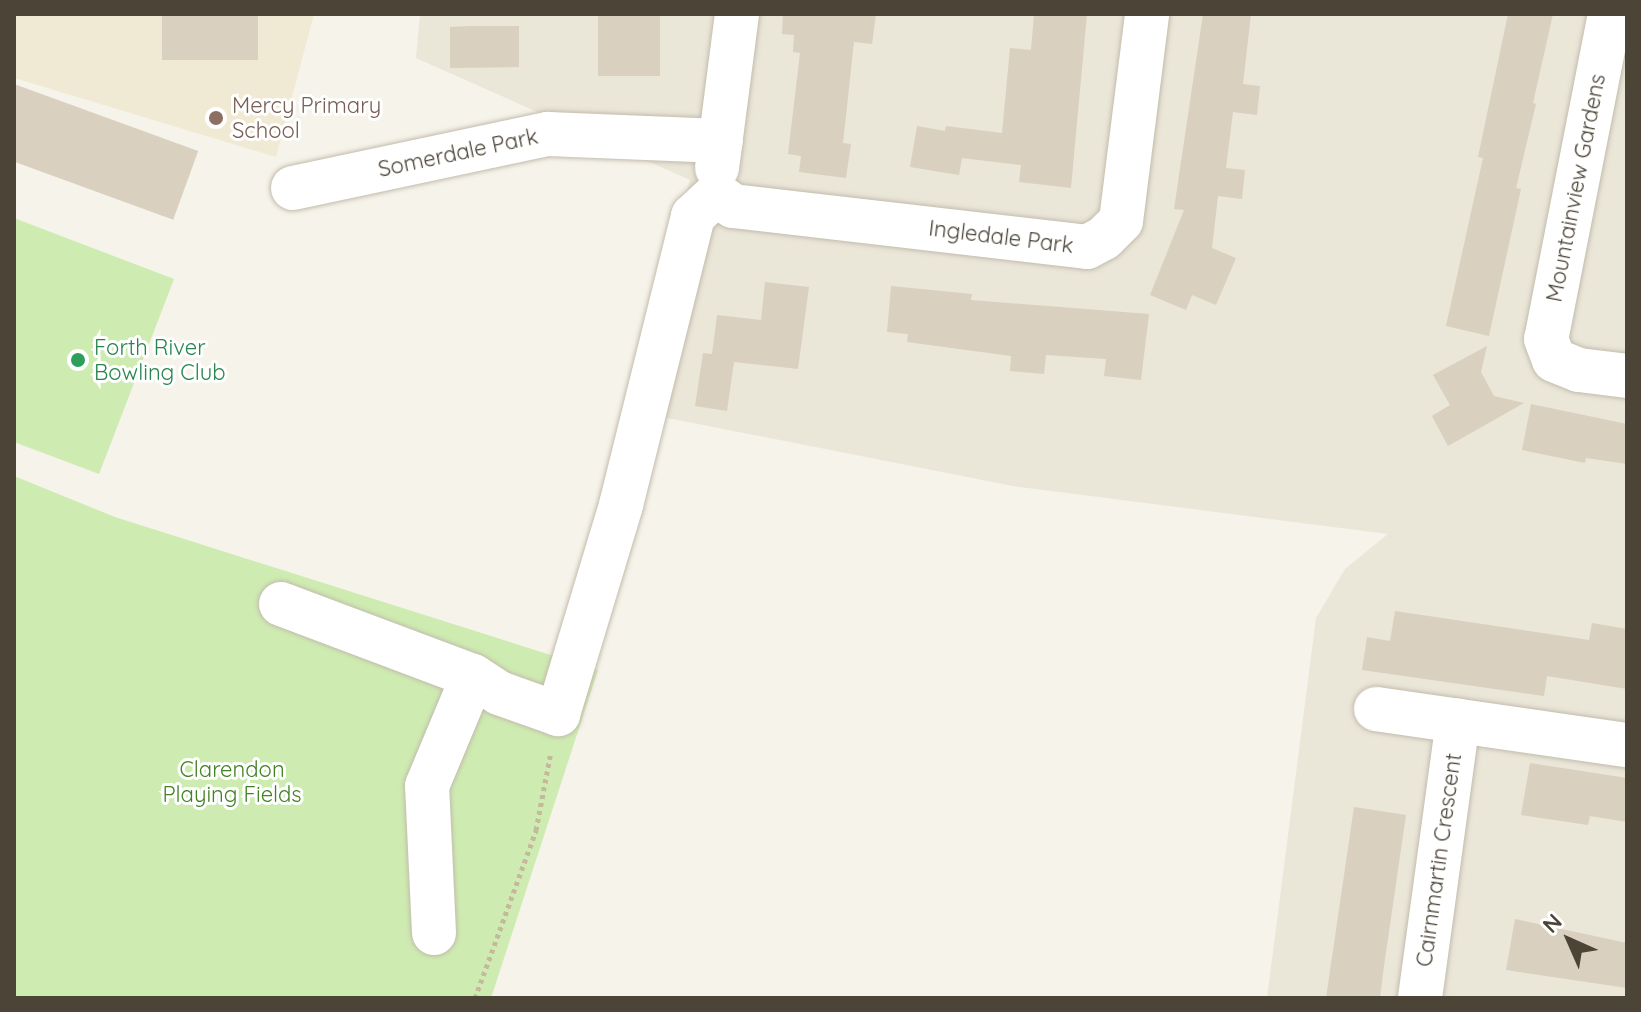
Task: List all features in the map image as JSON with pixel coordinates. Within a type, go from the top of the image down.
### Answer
[{"type":"street","points":[[281,604],[473,676],[499,693],[558,714],[621,505],[693,216],[717,194],[737,14]]},
{"type":"street","name":"Ingledale Park","points":[[717,194],[733,206],[1087,247],[1104,238],[1121,221],[1147,14]]},
{"type":"street","name":"Mountainview Gardens","points":[[1610,14],[1546,339],[1554,360],[1579,370],[1627,376]]},
{"type":"street","name":"Somerdale Park","points":[[293,188],[548,134],[721,141]]},
{"type":"street","points":[[434,933],[427,786],[473,676]]},
{"type":"street","name":"Cairnmartin Crescent","points":[[1376,709],[1627,745]]},
{"type":"street","name":"Cairnmartin Crescent","points":[[1420,998],[1458,721]]},
{"type":"path","points":[[475,998],[536,830],[558,714]]},
{"type":"shaded area","name":"Mercy Primary School","points":[[14,14],[314,14],[276,157],[14,78]]},
{"type":"shaded area","points":[[420,14],[1627,14],[1627,998],[1267,998],[1316,618],[1345,569],[1388,534],[1013,486],[632,411],[690,180],[416,58]]},
{"type":"green space","name":"Forth River Bowling Club","points":[[14,218],[174,279],[99,474],[14,442]]},
{"type":"green space","name":"Clarendon Playing Fields","points":[[14,476],[115,517],[598,670],[491,998],[14,998]]},
{"type":"building","points":[[162,14],[258,14],[258,60],[162,60]]},
{"type":"building","points":[[598,14],[660,14],[660,76],[598,76]]},
{"type":"building","points":[[783,14],[876,14],[872,44],[854,42],[843,143],[851,144],[846,178],[799,172],[801,156],[788,154],[800,53],[793,52],[794,35],[782,34]]},
{"type":"building","points":[[1034,14],[1087,14],[1071,188],[1019,182],[1021,165],[962,158],[959,175],[910,167],[917,126],[945,131],[946,126],[1002,133],[1010,48],[1031,50]]},
{"type":"building","points":[[1203,14],[1251,14],[1243,84],[1260,86],[1257,115],[1233,112],[1226,168],[1245,170],[1242,199],[1218,196],[1212,248],[1236,258],[1216,305],[1192,295],[1186,310],[1150,295],[1184,210],[1174,209]]},
{"type":"building","points":[[1508,14],[1553,14],[1516,188],[1521,189],[1489,336],[1446,326],[1483,158],[1478,157]]},
{"type":"building","points":[[519,26],[519,67],[450,68],[450,27]]},
{"type":"building","points":[[14,84],[198,151],[173,220],[14,162]]},
{"type":"building","points":[[765,282],[809,287],[798,369],[734,362],[727,411],[695,406],[703,353],[712,354],[717,315],[761,320]]},
{"type":"building","points":[[891,286],[972,294],[971,300],[1149,314],[1141,380],[1104,376],[1106,359],[1046,355],[1044,374],[1010,371],[1011,356],[907,342],[908,334],[887,332]]},
{"type":"building","points":[[1487,346],[1481,372],[1494,396],[1524,403],[1448,446],[1432,416],[1450,405],[1433,375]]},
{"type":"building","points":[[1531,404],[1627,424],[1627,464],[1586,458],[1585,463],[1522,450]]},
{"type":"building","points":[[1395,611],[1589,640],[1592,623],[1627,629],[1627,689],[1547,676],[1544,696],[1362,670],[1367,637],[1390,641]]},
{"type":"building","points":[[1530,763],[1627,778],[1627,822],[1590,816],[1588,825],[1521,815]]},
{"type":"building","points":[[1354,807],[1406,815],[1380,998],[1326,998]]},
{"type":"building","points":[[1515,919],[1627,943],[1627,988],[1506,970]]},
{"type":"place","name":"Mercy Primary School","points":[[216,118]]},
{"type":"place","name":"Forth River Bowling Club","points":[[78,360]]}]
